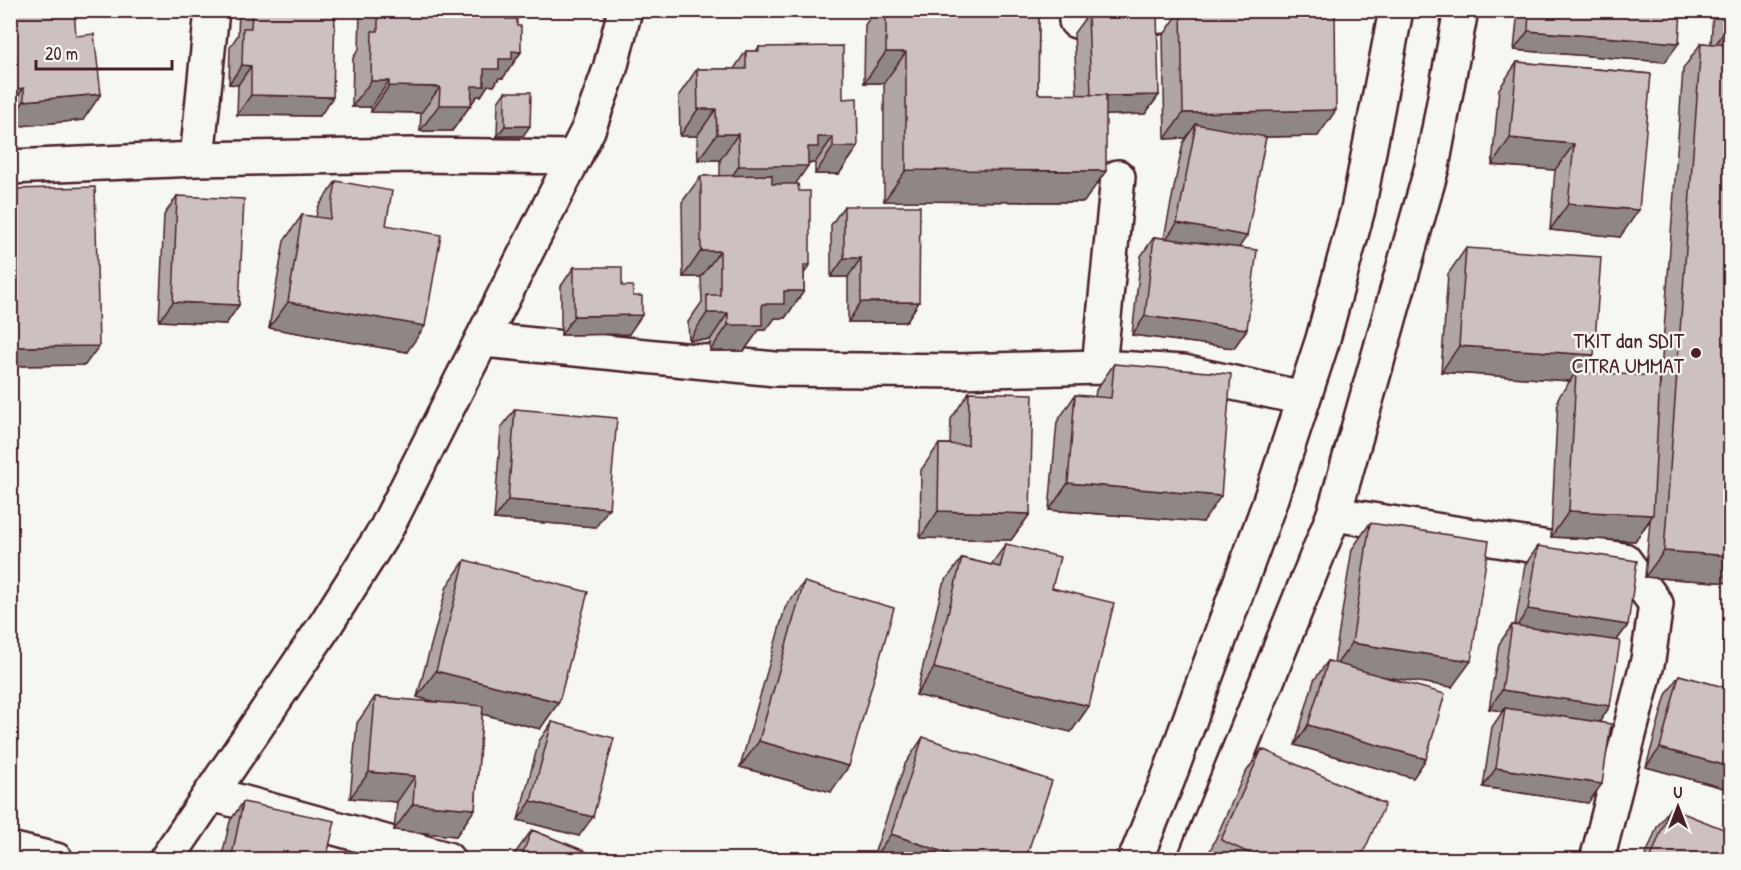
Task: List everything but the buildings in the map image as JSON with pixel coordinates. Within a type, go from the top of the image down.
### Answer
[{"type":"street","points":[[197,159],[212,10]]},
{"type":"street","points":[[166,860],[326,624],[386,529],[484,340],[588,130],[606,79],[625,10]]},
{"type":"street","points":[[1076,21],[1266,10]]},
{"type":"street","points":[[1135,860],[1168,779],[1268,507],[1323,339],[1358,208],[1396,10]]},
{"type":"street","points":[[1195,860],[1334,514],[1432,167],[1461,10]]},
{"type":"street","points":[[10,167],[197,159],[414,155],[575,157]]},
{"type":"street","points":[[1099,367],[1118,177]]},
{"type":"street","points":[[484,340],[775,369],[959,371],[1099,367],[1183,372],[1304,398]]},
{"type":"street","points":[[1334,514],[1624,560],[1656,604],[1648,660],[1597,860]]},
{"type":"street","points":[[212,794],[447,859]]},
{"type":"street","points":[[10,849],[56,860]]},
{"type":"place","name":"TKIT dan SDIT CITRA UMMAT","points":[[1696,353]]}]
